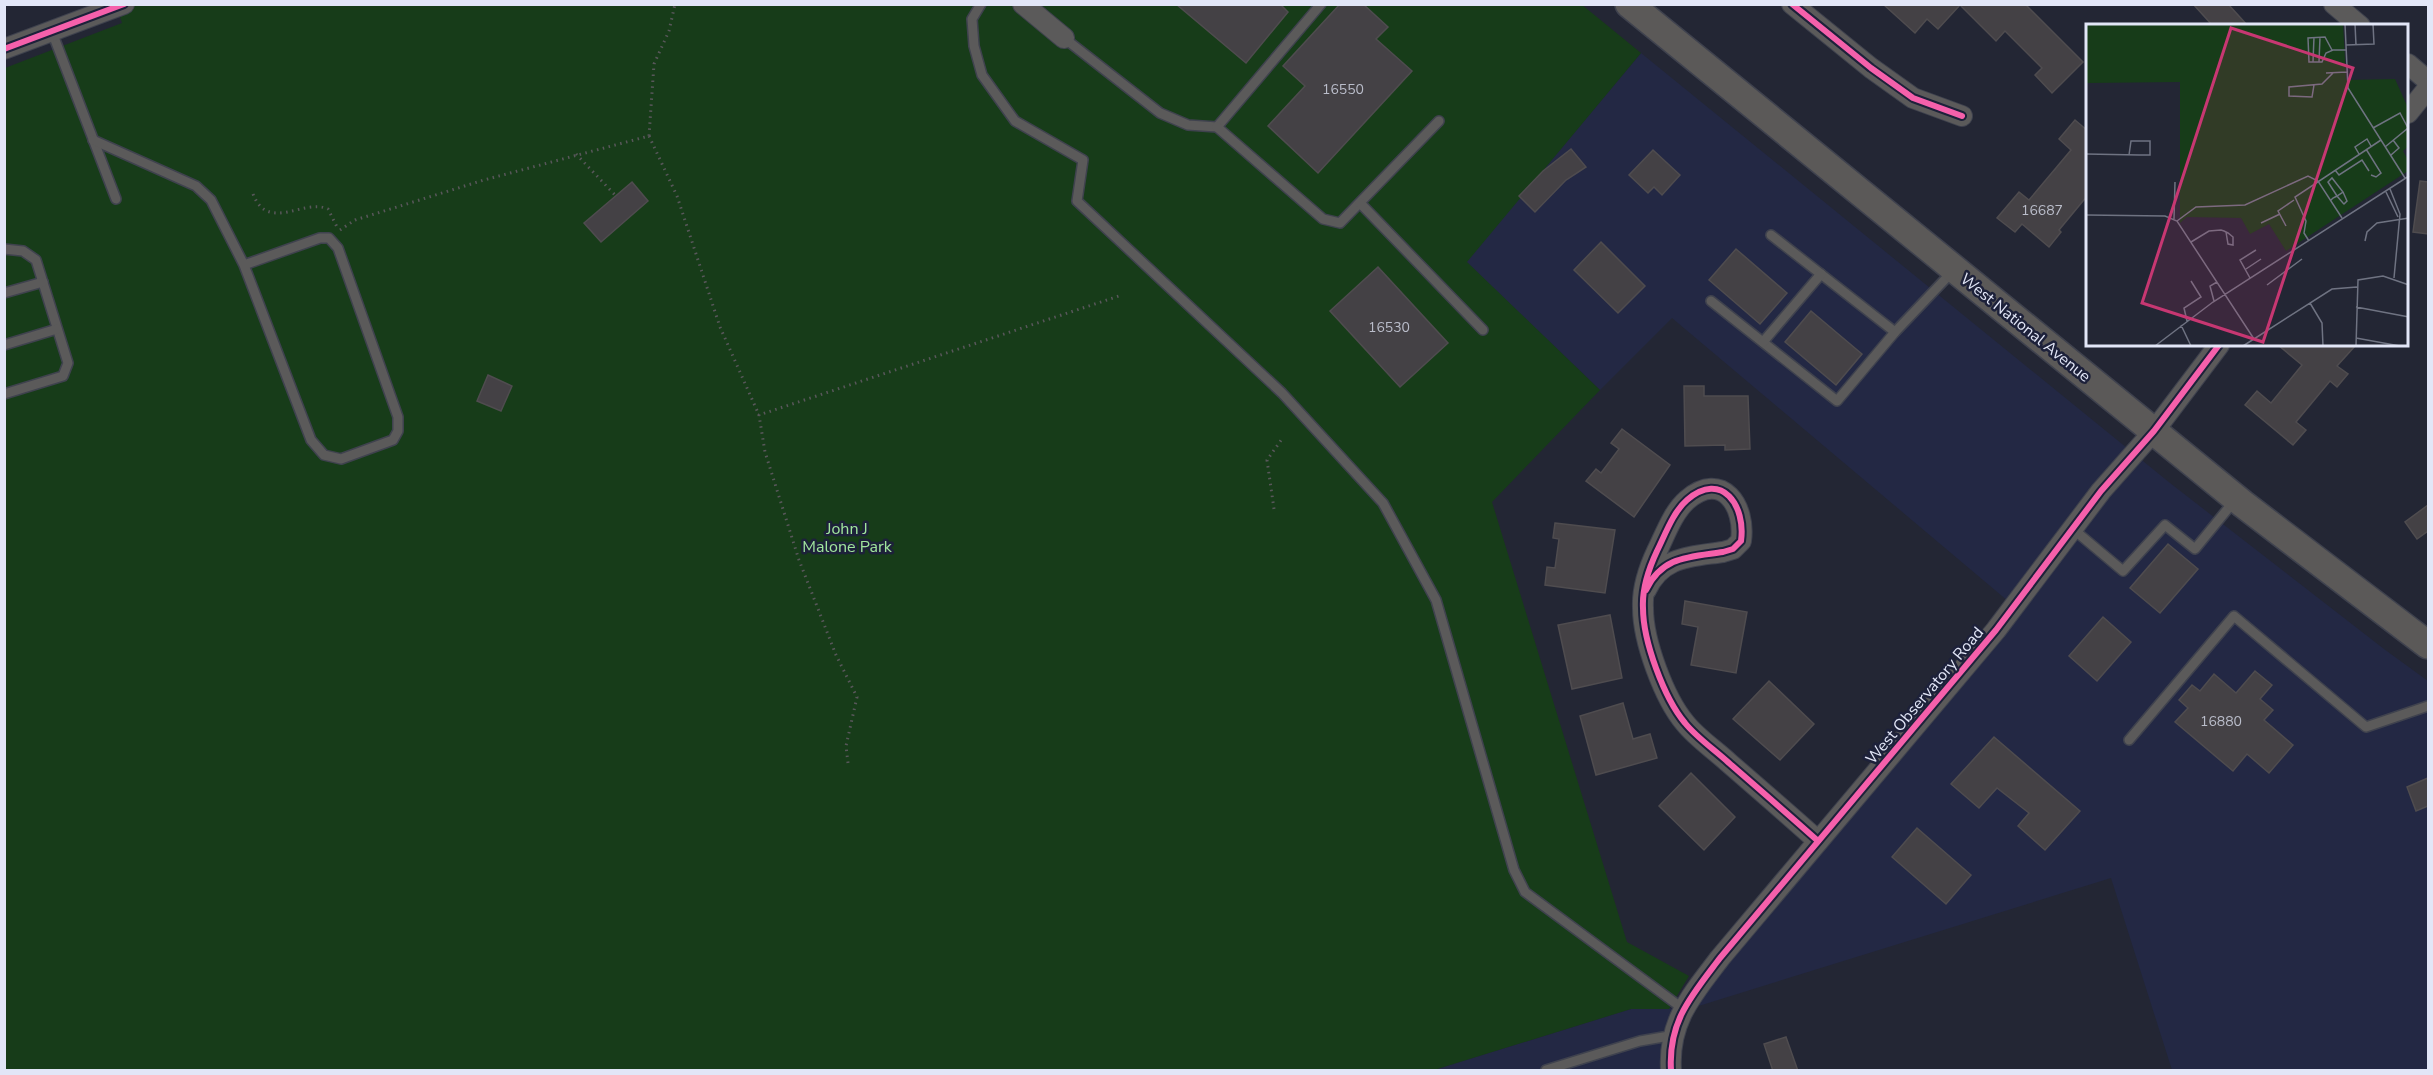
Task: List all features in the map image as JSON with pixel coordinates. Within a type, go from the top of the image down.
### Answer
[{"type":"main road","name":"West National Avenue","points":[[1639,7],[2236,498],[2428,645]]},
{"type":"street","points":[[4,49],[124,4]]},
{"type":"street","points":[[1023,4],[1064,38]]},
{"type":"street","points":[[1792,4],[1913,98],[1962,116]]},
{"type":"street","points":[[2334,4],[2358,24]]},
{"type":"street","points":[[2409,65],[2428,81]]},
{"type":"street","points":[[2409,112],[2428,88]]},
{"type":"street","name":"West Observatory Road","points":[[1671,1071],[1670,1054],[1682,1008],[1720,958],[1996,630],[2218,346]]},
{"type":"street","points":[[1646,590],[1654,574],[1666,564],[1724,552],[1733,549],[1741,541],[1740,509],[1734,497],[1725,491],[1713,490],[1687,500],[1673,519],[1651,565],[1642,608],[1653,656],[1663,684],[1684,722],[1818,841]]},
{"type":"lane","points":[[981,4],[972,19],[974,46],[982,75],[1015,121],[1083,160],[1077,201],[1282,393],[1383,503],[1436,600],[1514,870],[1525,892],[1682,1008]]},
{"type":"lane","points":[[1217,127],[1321,4]]},
{"type":"lane","points":[[52,32],[116,199]]},
{"type":"lane","points":[[1064,38],[1160,113],[1188,125],[1217,127],[1323,219],[1340,223],[1439,122]]},
{"type":"lane","points":[[93,140],[196,186],[211,200],[244,265],[312,440],[324,455],[341,459],[393,440],[398,430],[398,417],[338,248],[329,238],[320,238],[244,265]]},
{"type":"lane","points":[[1360,203],[1483,330]]},
{"type":"lane","points":[[1771,235],[1895,332]]},
{"type":"lane","points":[[4,249],[23,251],[36,260],[68,363],[63,376],[4,394]]},
{"type":"lane","points":[[1711,301],[1837,401],[1895,332],[1955,269]]},
{"type":"lane","points":[[1763,342],[1821,274]]},
{"type":"lane","points":[[4,293],[43,282]]},
{"type":"lane","points":[[4,345],[57,329]]},
{"type":"lane","points":[[2073,529],[2123,571],[2164,525],[2195,549],[2236,498]]},
{"type":"lane","points":[[2129,740],[2234,616],[2366,727],[2428,706]]},
{"type":"lane","points":[[1546,1071],[1640,1041],[1675,1035]]},
{"type":"path","points":[[675,4],[669,31],[654,64],[649,135],[677,196],[720,327],[759,415],[765,452],[799,560],[836,655],[857,697],[846,746],[848,763]]},
{"type":"path","points":[[329,238],[355,220],[576,154],[649,135]]},
{"type":"path","points":[[576,154],[616,196]]},
{"type":"path","points":[[253,194],[264,209],[277,214],[318,204],[328,209],[339,231]]},
{"type":"path","points":[[759,415],[1122,295]]},
{"type":"path","points":[[1274,509],[1267,460],[1282,439]]},
{"type":"shaded area","points":[[1641,53],[2170,483],[2428,681],[2428,1070],[2172,1070],[2111,878],[1689,1009],[2021,612],[1672,318],[1600,390],[1466,262]]},
{"type":"shaded area","points":[[1682,1008],[1671,1070],[1434,1070],[1631,1009]]},
{"type":"green space","name":"John J Malone Park","points":[[116,4],[1581,4],[1641,53],[1467,262],[1600,390],[1492,502],[1627,942],[1689,976],[1669,1009],[1631,1009],[1434,1070],[5,1070],[5,68],[122,23]]},
{"type":"building","points":[[1176,4],[1280,4],[1288,12],[1246,63]]},
{"type":"building","points":[[1340,4],[1363,4],[1388,27],[1376,39],[1412,71],[1318,173],[1268,126],[1305,86],[1283,66]]},
{"type":"building","points":[[1883,4],[2025,4],[2083,62],[2052,93],[2035,75],[2042,68],[2005,31],[1996,41],[1960,5],[1938,29],[1927,19],[1915,33]]},
{"type":"building","points":[[2193,4],[2228,4],[2246,24],[2211,24]]},
{"type":"building","points":[[2075,120],[2086,129],[2086,197],[2059,230],[2061,232],[2049,247],[2022,224],[2015,232],[1997,218],[2019,192],[2029,200],[2071,150],[2059,139]]},
{"type":"building","points":[[1571,149],[1586,167],[1566,180],[1535,212],[1519,196],[1543,171]]},
{"type":"building","points":[[1653,150],[1680,175],[1662,195],[1654,187],[1648,193],[1629,175]]},
{"type":"building","points":[[2420,181],[2428,182],[2428,234],[2413,232]]},
{"type":"building","points":[[632,182],[648,201],[601,242],[584,223]]},
{"type":"building","points":[[1601,242],[1645,286],[1618,313],[1574,270]]},
{"type":"building","points":[[1736,249],[1787,293],[1760,324],[1709,280]]},
{"type":"building","points":[[1378,267],[1448,343],[1400,387],[1330,311]]},
{"type":"building","points":[[1811,311],[1862,354],[1836,385],[1785,342]]},
{"type":"building","points":[[2279,346],[2355,346],[2337,366],[2348,374],[2337,387],[2330,381],[2296,422],[2306,430],[2293,445],[2245,405],[2257,391],[2271,403],[2302,365]]},
{"type":"building","points":[[488,375],[512,386],[501,411],[477,401]]},
{"type":"building","points":[[1684,386],[1704,386],[1704,396],[1748,396],[1750,449],[1725,450],[1725,445],[1685,446]]},
{"type":"building","points":[[1622,429],[1670,465],[1634,517],[1586,481],[1596,469],[1601,473],[1619,449],[1611,443]]},
{"type":"building","points":[[2428,505],[2428,531],[2417,539],[2405,522]]},
{"type":"building","points":[[1555,523],[1615,530],[1605,593],[1545,585],[1547,567],[1555,568],[1559,539],[1553,538]]},
{"type":"building","points":[[2168,544],[2198,569],[2160,613],[2130,588]]},
{"type":"building","points":[[1685,601],[1747,612],[1736,673],[1691,665],[1698,627],[1682,624]]},
{"type":"building","points":[[1610,615],[1622,678],[1572,689],[1558,625]]},
{"type":"building","points":[[2103,617],[2131,642],[2097,681],[2069,656]]},
{"type":"building","points":[[2255,671],[2272,685],[2260,699],[2273,710],[2264,720],[2293,745],[2269,773],[2247,754],[2233,771],[2175,722],[2188,708],[2179,700],[2192,685],[2200,691],[2214,674],[2236,693]]},
{"type":"building","points":[[1769,681],[1814,724],[1780,760],[1733,719]]},
{"type":"building","points":[[1623,703],[1633,739],[1650,734],[1657,758],[1596,775],[1580,716]]},
{"type":"building","points":[[1994,737],[2080,811],[2045,850],[2018,826],[2029,813],[1997,788],[1979,808],[1951,784]]},
{"type":"building","points":[[1691,773],[1735,817],[1704,850],[1659,806]]},
{"type":"building","points":[[2428,778],[2428,806],[2416,811],[2407,787]]},
{"type":"building","points":[[1917,828],[1971,875],[1946,904],[1892,857]]},
{"type":"building","points":[[1786,1037],[1798,1071],[1773,1071],[1764,1044]]},
{"type":"cycle path","points":[[4,49],[124,4]]},
{"type":"cycle path","points":[[1792,4],[1871,68],[1913,98],[1962,116]]},
{"type":"cycle path","points":[[1671,1070],[1673,1037],[1678,1023],[1691,997],[1710,971],[1996,630],[2101,491],[2154,431],[2218,346]]},
{"type":"cycle path","points":[[1646,590],[1660,570],[1669,564],[1688,557],[1733,549],[1741,541],[1740,516],[1729,496],[1711,489],[1700,492],[1687,500],[1673,517],[1654,558],[1645,587],[1644,621],[1651,652],[1662,684],[1685,723],[1818,841]]}]
